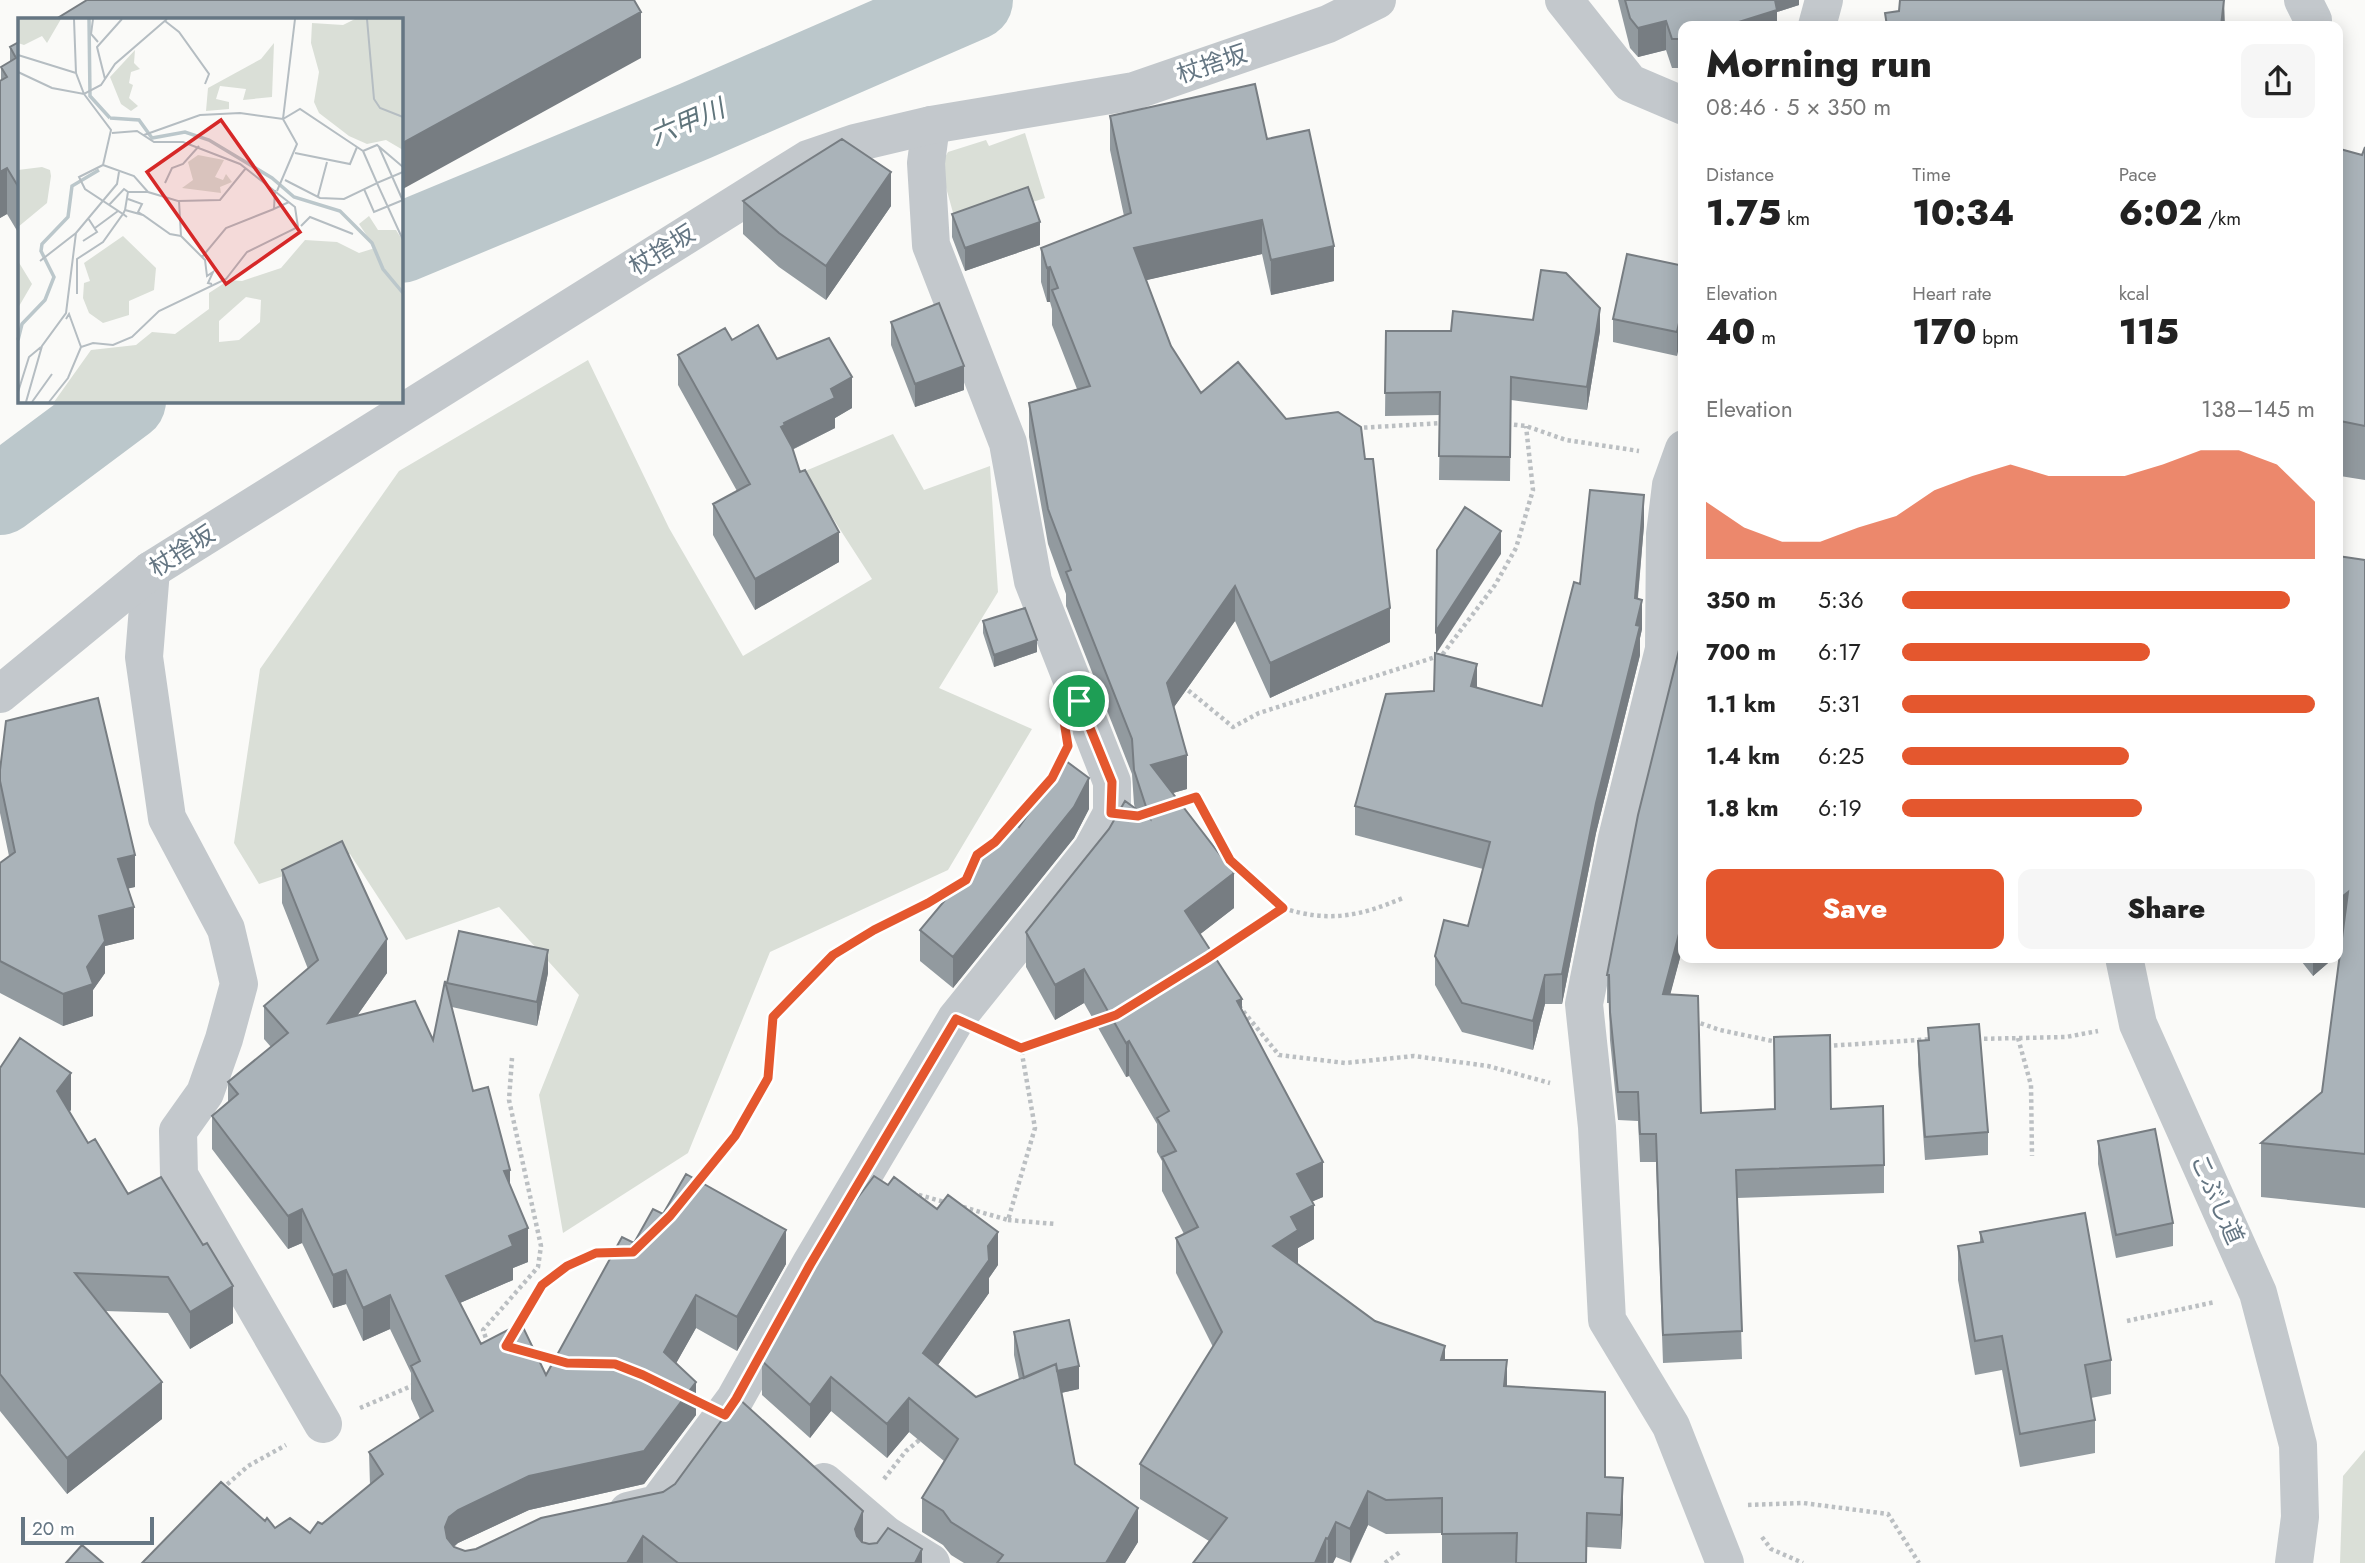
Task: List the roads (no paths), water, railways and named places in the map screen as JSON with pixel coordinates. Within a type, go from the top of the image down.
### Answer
[{"type":"street","name":"杖捨坂","points":[[13,684],[150,570],[808,159],[855,143],[931,125],[1134,90],[1328,24],[1377,0]]},
{"type":"street","points":[[1563,0],[1630,83],[1678,104]]},
{"type":"street","points":[[1818,21],[1824,0]]},
{"type":"street","points":[[2304,0],[2313,21]]},
{"type":"street","points":[[589,1519],[657,1504],[746,1409],[810,1265],[956,1019],[1092,850],[1111,813],[1112,782],[1033,581],[1007,443],[931,245],[926,163],[931,125]]},
{"type":"street","points":[[1678,465],[1671,485],[1665,534],[1664,649],[1618,838],[1584,1004],[1597,1127],[1607,1320],[1671,1426],[1725,1563]]},
{"type":"street","points":[[150,570],[144,657],[167,818],[226,929],[239,984],[225,1039],[205,1093],[178,1131],[179,1175],[323,1424]]},
{"type":"street","name":"こぶし道","points":[[2125,963],[2138,1024],[2259,1293],[2298,1445],[2300,1517],[2294,1563]]},
{"type":"street","points":[[797,1456],[858,1513],[886,1535],[931,1563]]},
{"type":"waterway","name":"六甲川","points":[[402,243],[695,121],[973,0]]},
{"type":"waterway","name":"六甲川","points":[[0,495],[125,402]]}]
